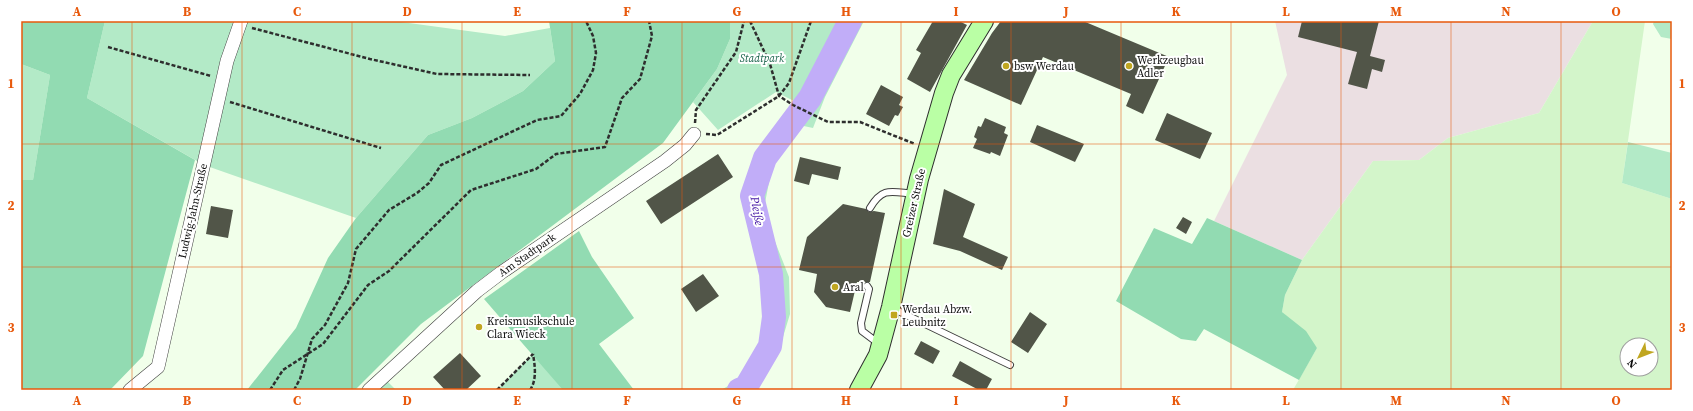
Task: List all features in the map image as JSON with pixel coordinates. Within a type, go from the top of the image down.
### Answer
[{"type":"street","name":"Greizer Straße","points":[[859,390],[878,355],[891,307],[926,149],[951,75],[984,21]]},
{"type":"street","name":"Ludwig-Jahn-Straße","points":[[130,390],[158,367],[223,79],[240,23]]},
{"type":"street","name":"Am Stadtpark","points":[[369,390],[477,291],[502,272],[665,161],[685,145],[694,134]]},
{"type":"lane","points":[[870,208],[877,196],[889,192],[916,194]]},
{"type":"lane","points":[[868,286],[869,289],[860,322],[862,331],[880,345]]},
{"type":"lane","points":[[891,307],[1010,365]]},
{"type":"path","points":[[294,390],[300,379],[312,339],[326,325],[348,283],[356,249],[389,210],[417,193],[430,183],[441,164],[537,120],[561,116],[580,94],[593,70],[596,53],[593,36],[586,21]]},
{"type":"path","points":[[270,390],[283,370],[323,344],[368,285],[389,271],[471,190],[536,168],[556,154],[605,147],[622,98],[640,79],[652,36],[649,21]]},
{"type":"path","points":[[744,21],[736,52],[696,110],[694,134],[717,135],[780,96],[789,83],[811,21]]},
{"type":"path","points":[[750,21],[770,64],[780,96],[793,105],[828,122],[860,122],[926,149]]},
{"type":"path","points":[[240,23],[370,59],[437,74],[530,75]]},
{"type":"path","points":[[108,47],[223,79]]},
{"type":"path","points":[[219,98],[381,148]]},
{"type":"path","points":[[497,390],[533,354],[535,368],[533,386],[530,390]]},
{"type":"shaded area","points":[[1275,21],[1593,21],[1539,113],[1448,138],[1419,160],[1373,161],[1302,260],[1214,221],[1287,75]]},
{"type":"green space","points":[[21,21],[105,21],[87,98],[195,160],[143,356],[110,390],[21,390],[21,180],[33,180],[50,75],[21,64]]},
{"type":"green space","points":[[105,21],[394,21],[505,36],[550,28],[555,61],[523,91],[472,118],[428,135],[356,218],[204,165],[87,98]]},
{"type":"green space","points":[[549,21],[730,21],[730,39],[717,69],[663,143],[421,324],[355,390],[247,390],[296,328],[328,258],[356,218],[428,135],[472,118],[523,91],[555,61]]},
{"type":"green space","name":"Stadtpark","points":[[730,21],[864,21],[825,97],[813,128],[799,125],[780,151],[770,177],[765,203],[774,239],[789,277],[790,314],[779,350],[754,390],[721,390],[744,377],[761,349],[767,327],[766,289],[755,241],[744,207],[751,176],[767,142],[790,114],[794,101],[776,92],[718,130],[693,102],[717,69],[730,39]]},
{"type":"green space","points":[[1593,21],[1645,21],[1622,183],[1672,199],[1672,390],[1293,390],[1317,348],[1282,312],[1285,295],[1302,260],[1373,161],[1419,160],[1448,138],[1539,113]]},
{"type":"green space","points":[[1654,21],[1672,21],[1672,39],[1661,37],[1653,24]]},
{"type":"green space","points":[[21,64],[50,75],[33,180],[21,180]]},
{"type":"green space","points":[[1628,142],[1672,153],[1672,199],[1622,183]]},
{"type":"green space","points":[[1207,218],[1302,260],[1285,295],[1282,312],[1306,331],[1317,348],[1299,380],[1204,329],[1196,341],[1181,339],[1116,301],[1154,228],[1192,244]]},
{"type":"green space","points":[[579,231],[592,257],[634,318],[599,344],[634,390],[563,390],[484,299]]},
{"type":"green space","points":[[533,354],[564,390],[497,390]]},
{"type":"green space","points":[[386,380],[396,390],[373,390]]},
{"type":"building","points":[[933,21],[959,21],[967,25],[930,92],[907,79],[921,53],[916,50]]},
{"type":"building","name":"bsw Werdau","points":[[1001,21],[1083,21],[1169,57],[1143,114],[1126,106],[1131,94],[1043,57],[1021,105],[964,80],[992,33]]},
{"type":"building","points":[[1302,21],[1379,21],[1370,56],[1385,60],[1382,72],[1372,69],[1367,89],[1348,84],[1357,52],[1298,37]]},
{"type":"building","points":[[881,85],[903,97],[899,105],[903,107],[898,116],[895,115],[889,126],[866,114]]},
{"type":"building","points":[[1167,113],[1212,133],[1200,159],[1155,140]]},
{"type":"building","points":[[985,118],[1006,127],[1004,133],[1008,135],[1000,156],[991,152],[990,154],[973,148],[977,139],[974,137],[978,126],[981,127]]},
{"type":"building","points":[[1037,125],[1084,144],[1075,162],[1030,142]]},
{"type":"building","points":[[718,154],[733,177],[661,224],[646,201]]},
{"type":"building","points":[[800,157],[841,167],[838,180],[812,174],[809,185],[794,181]]},
{"type":"building","points":[[944,189],[975,204],[963,237],[1008,257],[1002,270],[960,251],[933,244]]},
{"type":"building","points":[[843,204],[866,209],[869,212],[874,211],[885,213],[870,282],[857,282],[850,312],[826,307],[814,292],[817,274],[799,270],[807,237]]},
{"type":"building","points":[[211,206],[233,210],[228,238],[206,234]]},
{"type":"building","points":[[1183,217],[1192,222],[1186,234],[1176,228]]},
{"type":"building","points":[[703,274],[719,296],[696,312],[681,289]]},
{"type":"building","points":[[1030,312],[1047,324],[1028,353],[1011,342]]},
{"type":"building","points":[[921,341],[940,351],[933,364],[914,354]]},
{"type":"building","points":[[460,353],[481,376],[466,390],[445,390],[433,377]]},
{"type":"building","points":[[960,361],[992,379],[986,390],[979,390],[952,376]]},
{"type":"waterway","name":"Pleiße","points":[[739,390],[746,387],[770,346],[774,317],[771,274],[752,196],[765,158],[810,98],[850,21]]},
{"type":"waterway","name":"Pleiße","points":[[746,387],[750,390]]},
{"type":"place","name":"bsw Werdau","points":[[1006,66]]},
{"type":"place","name":"Werkzeugbau Adler","points":[[1129,66]]},
{"type":"place","name":"Aral","points":[[835,287]]},
{"type":"place","name":"Werdau Abzw. Leubnitz","points":[[894,315]]},
{"type":"place","name":"Kreismusikschule Clara Wieck","points":[[479,327]]}]
